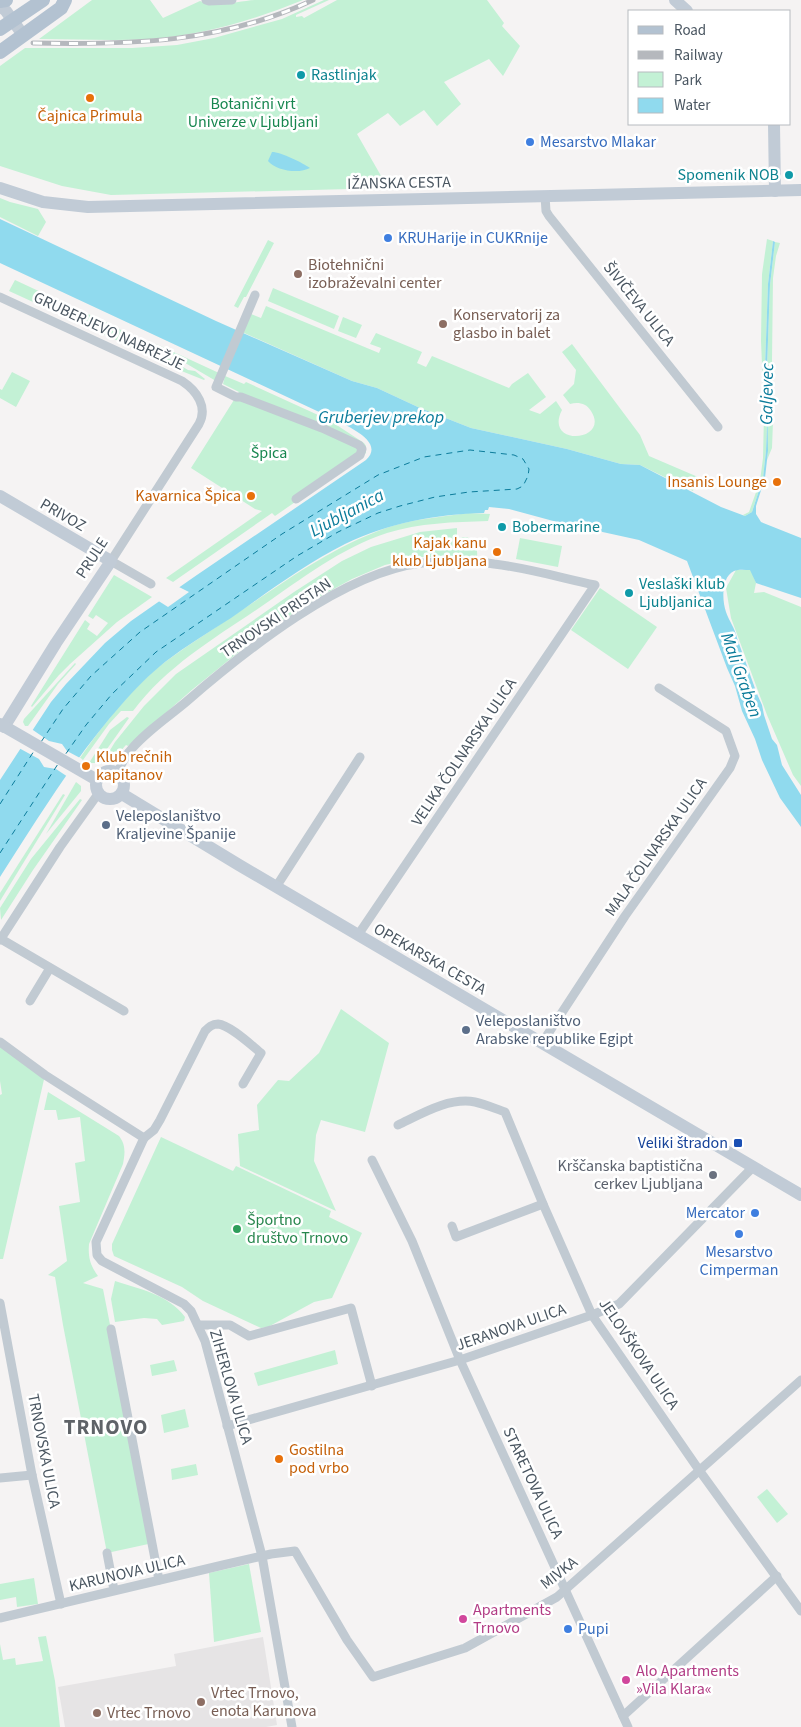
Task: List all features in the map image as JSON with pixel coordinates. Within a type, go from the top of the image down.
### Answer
[{"type":"main road","points":[[0,1],[6,0]]},
{"type":"main road","points":[[0,29],[43,0]]},
{"type":"main road","points":[[0,52],[61,8],[65,0]]},
{"type":"street","points":[[206,0],[232,0]]},
{"type":"street","points":[[675,0],[687,10]]},
{"type":"street","points":[[0,6],[23,35]]},
{"type":"street","points":[[774,125],[775,190]]},
{"type":"street","name":"IŽANSKA CESTA","points":[[0,188],[43,202],[88,207],[801,190]]},
{"type":"street","name":"ŠIVIČEVA ULICA","points":[[545,196],[546,211],[549,216],[718,427]]},
{"type":"street","points":[[255,295],[216,387],[236,397],[241,396],[322,428],[359,445],[361,448],[360,455],[296,499]]},
{"type":"street","name":"GRUBERJEVO NABREŽJE","points":[[0,297],[182,381],[188,385],[199,399]]},
{"type":"street","name":"PRULE","points":[[1,728],[199,424],[203,411],[199,399]]},
{"type":"street","name":"PRIVOZ","points":[[0,496],[111,560]]},
{"type":"street","points":[[111,560],[151,584]]},
{"type":"street","name":"TRNOVSKI PRISTAN","points":[[120,767],[127,754],[142,739],[256,645],[315,606],[364,581],[394,569],[446,561],[480,562],[595,586]]},
{"type":"street","name":"VELIKA ČOLNARSKA ULICA","points":[[358,935],[595,586]]},
{"type":"street","name":"MALA ČOLNARSKA ULICA","points":[[542,1043],[625,916],[730,768],[735,756],[726,731],[659,688]]},
{"type":"street","points":[[1,728],[20,736],[97,780]]},
{"type":"street","points":[[276,887],[360,757]]},
{"type":"street","points":[[120,767],[125,786],[122,794],[110,799],[102,797],[98,794],[97,780],[105,772],[120,767]]},
{"type":"street","points":[[98,794],[60,847],[0,939],[124,1011]]},
{"type":"street","name":"OPEKARSKA CESTA","points":[[122,794],[276,887],[801,1195]]},
{"type":"street","points":[[30,1001],[50,968]]},
{"type":"street","points":[[0,1042],[45,1075],[144,1138],[154,1130],[160,1120],[205,1031],[210,1026],[217,1024],[226,1026],[261,1053],[243,1084]]},
{"type":"street","name":"JELOVŠKOVA ULICA","points":[[398,1125],[434,1108],[457,1102],[475,1102],[505,1112],[542,1204],[592,1316],[801,1611]]},
{"type":"street","name":"ZIHERLOVA ULICA","points":[[144,1138],[96,1242],[97,1255],[102,1261],[184,1304],[191,1311],[205,1341],[262,1556],[292,1727]]},
{"type":"street","name":"STARETOVA ULICA","points":[[372,1160],[412,1241],[460,1360],[628,1727]]},
{"type":"street","name":"JERANOVA ULICA","points":[[227,1426],[460,1360],[592,1316],[619,1304],[752,1167]]},
{"type":"street","points":[[452,1226],[456,1236],[542,1204]]},
{"type":"street","name":"TRNOVSKA ULICA","points":[[0,1303],[32,1475],[61,1604]]},
{"type":"street","points":[[198,1325],[230,1325],[249,1336],[351,1308],[372,1386]]},
{"type":"street","points":[[111,1329],[159,1580]]},
{"type":"street","name":"MIVKA","points":[[262,1556],[296,1551],[347,1640],[373,1677],[466,1648],[557,1597],[566,1590],[801,1380]]},
{"type":"street","points":[[0,1478],[32,1475]]},
{"type":"street","points":[[107,1553],[114,1590]]},
{"type":"street","name":"KARUNOVA ULICA","points":[[0,1618],[262,1556]]},
{"type":"street","points":[[623,1716],[777,1576]]},
{"type":"shaded area","points":[[263,1637],[277,1725],[266,1727],[65,1727],[58,1687],[176,1666],[174,1654]]},
{"type":"green space","points":[[92,0],[150,0],[163,18],[200,1],[220,4],[255,0],[303,0],[228,26],[170,37],[122,40],[39,39]]},
{"type":"green space","name":"Botanični vrt Univerze v Ljubljani","points":[[324,0],[329,0],[296,15],[296,17],[302,16],[304,18],[337,0],[487,0],[504,23],[502,26],[520,46],[503,76],[489,59],[444,82],[461,104],[437,126],[424,110],[400,126],[388,113],[357,134],[388,188],[111,195],[62,186],[0,166],[0,66],[25,48],[132,48],[177,45],[214,38],[282,19]]},
{"type":"green space","points":[[0,198],[38,209],[46,222],[38,236],[0,217]]},
{"type":"green space","points":[[767,239],[773,241],[768,284],[765,367],[766,451],[763,478],[752,512],[745,516],[743,515],[749,512],[760,481],[763,458],[762,274]]},
{"type":"green space","points":[[268,240],[274,243],[246,297],[244,297],[238,308],[234,306]]},
{"type":"green space","points":[[775,242],[780,243],[773,278],[772,360],[774,395],[772,448],[767,460],[767,368],[770,285]]},
{"type":"green space","points":[[15,280],[116,327],[188,370],[195,371],[205,379],[174,368],[9,291]]},
{"type":"green space","points":[[273,288],[339,316],[334,329],[268,301]]},
{"type":"green space","points":[[266,306],[379,353],[381,348],[370,344],[376,333],[422,352],[417,363],[426,367],[432,356],[509,388],[528,373],[546,397],[529,410],[540,414],[556,401],[562,410],[559,422],[561,430],[568,435],[577,436],[586,434],[592,429],[595,421],[587,406],[579,403],[570,404],[563,395],[574,384],[576,370],[562,352],[572,344],[640,435],[649,456],[698,477],[693,491],[640,465],[621,464],[567,449],[471,428],[420,408],[377,388],[352,381],[242,332],[251,314],[261,318]]},
{"type":"green space","points":[[343,317],[362,325],[356,338],[338,331]]},
{"type":"green space","points":[[154,343],[219,373],[216,381],[163,350],[164,348]]},
{"type":"green space","points":[[12,372],[30,381],[16,407],[0,398],[0,389],[2,390]]},
{"type":"green space","name":"Špica","points":[[225,376],[244,384],[246,382],[329,420],[364,443],[366,453],[275,516],[272,513],[173,582],[166,578],[262,511],[255,509],[191,468],[239,392],[223,384]]},
{"type":"green space","points":[[468,513],[490,514],[488,521],[424,525],[387,533],[370,539],[322,565],[193,653],[161,680],[133,711],[121,711],[109,724],[83,760],[80,758],[119,707],[153,671],[301,571],[350,543],[386,528],[416,520]]},
{"type":"green space","points":[[457,528],[457,538],[467,537],[472,541],[477,551],[477,557],[421,557],[385,565],[352,579],[312,601],[260,635],[193,689],[128,746],[126,745],[110,760],[104,760],[115,742],[144,706],[176,674],[294,592],[342,561],[371,547],[420,532]]},
{"type":"green space","points":[[520,538],[562,546],[558,567],[516,559]]},
{"type":"green space","points":[[736,570],[751,570],[756,583],[754,593],[764,592],[801,607],[801,786],[793,775],[767,715],[731,618],[726,588]]},
{"type":"green space","points":[[114,575],[152,597],[117,622],[70,664],[32,707],[85,620],[90,624],[87,629],[97,636],[108,623],[96,615],[93,619],[88,616]]},
{"type":"green space","points":[[600,588],[657,627],[628,669],[571,630]]},
{"type":"green space","points":[[75,663],[28,726],[25,726],[24,719]]},
{"type":"green space","points":[[127,717],[129,718],[97,763],[89,763],[110,730]]},
{"type":"green space","points":[[76,782],[81,786],[81,791],[46,834]]},
{"type":"green space","points":[[63,794],[65,795],[0,901],[0,893]]},
{"type":"green space","points":[[80,799],[82,800],[1,920],[0,908],[31,859]]},
{"type":"green space","points":[[341,1009],[389,1043],[365,1132],[321,1120],[316,1135],[314,1161],[336,1211],[240,1166],[238,1134],[259,1130],[257,1105],[278,1080],[289,1081],[319,1053]]},
{"type":"green space","points":[[0,1042],[45,1075],[3,1259],[0,1259],[0,1095],[2,1094]]},
{"type":"green space","points":[[48,1092],[119,1136],[124,1149],[123,1164],[89,1244],[90,1261],[98,1276],[83,1283],[103,1289],[153,1543],[107,1553],[55,1277],[48,1275],[67,1261],[59,1206],[80,1202],[75,1163],[85,1161],[80,1117],[58,1120],[56,1110],[44,1110]]},
{"type":"green space","name":"Športno društvo Trnovo","points":[[161,1137],[233,1171],[236,1166],[331,1211],[329,1217],[362,1233],[332,1298],[314,1302],[268,1327],[261,1328],[203,1301],[182,1287],[114,1256],[112,1244]]},
{"type":"green space","points":[[115,1281],[144,1290],[171,1303],[185,1317],[184,1321],[162,1325],[157,1319],[144,1318],[115,1322],[111,1299]]},
{"type":"green space","points":[[335,1350],[338,1364],[258,1386],[254,1373]]},
{"type":"green space","points":[[174,1360],[177,1371],[152,1376],[150,1365]]},
{"type":"green space","points":[[185,1409],[189,1427],[164,1433],[161,1415]]},
{"type":"green space","points":[[196,1464],[198,1475],[172,1480],[171,1469]]},
{"type":"green space","points":[[767,1489],[788,1514],[777,1523],[757,1497]]},
{"type":"green space","points":[[249,1564],[261,1632],[214,1642],[209,1573]]},
{"type":"green space","points":[[34,1578],[38,1604],[17,1607],[16,1597],[0,1600],[0,1584]]},
{"type":"green space","points":[[46,1636],[55,1681],[60,1727],[0,1727],[0,1644],[3,1660],[15,1658],[16,1665],[43,1661],[38,1637]]},
{"type":"water","points":[[272,152],[286,156],[310,168],[294,171],[276,167],[268,161]]},
{"type":"water","points":[[0,219],[216,321],[352,381],[377,388],[420,408],[471,428],[567,449],[621,464],[640,465],[721,507],[745,516],[752,512],[763,478],[766,451],[765,367],[768,284],[773,241],[775,242],[770,285],[767,368],[768,451],[765,478],[756,506],[756,514],[761,522],[801,538],[801,598],[756,583],[750,570],[736,570],[730,574],[725,584],[723,596],[726,612],[735,631],[762,705],[772,739],[777,745],[782,765],[801,795],[801,827],[780,798],[762,760],[687,561],[639,540],[557,522],[509,509],[489,507],[484,513],[448,515],[395,525],[345,544],[301,569],[165,662],[132,693],[88,745],[0,877],[0,780],[51,702],[66,684],[105,643],[131,621],[366,460],[371,453],[371,447],[368,440],[362,435],[332,418],[0,263]]},
{"type":"pier","points":[[177,586],[189,592],[168,607],[157,600]]},
{"type":"pier","points":[[30,728],[49,741],[62,744],[67,751],[82,759],[68,777],[56,769],[44,767],[39,759],[17,747]]},
{"type":"ferry route","points":[[41,742],[63,709],[91,676],[140,632],[282,534],[378,475],[424,457],[470,450],[514,455],[523,459],[529,469],[528,476],[523,486],[517,489],[469,492],[435,497],[400,506],[378,513],[338,532],[297,556],[156,652],[112,694],[86,725],[65,755]]},
{"type":"ferry route","points":[[0,804],[34,751]]},
{"type":"ferry route","points":[[0,853],[58,764]]},
{"type":"railway","points":[[33,43],[141,42],[210,33],[279,14],[313,0]]},
{"type":"place","name":"Rastlinjak","points":[[301,75]]},
{"type":"place","name":"Čajnica Primula","points":[[90,98]]},
{"type":"place","name":"Mesarstvo Mlakar","points":[[530,142]]},
{"type":"place","name":"Spomenik NOB","points":[[789,175]]},
{"type":"place","name":"KRUHarije in CUKRnije","points":[[388,238]]},
{"type":"place","name":"Biotehnični izobraževalni center","points":[[298,274]]},
{"type":"place","name":"Konservatorij za glasbo in balet","points":[[443,324]]},
{"type":"place","name":"Insanis Lounge","points":[[777,482]]},
{"type":"place","name":"Kavarnica Špica","points":[[251,496]]},
{"type":"place","name":"Bobermarine","points":[[502,527]]},
{"type":"place","name":"Kajak kanu klub Ljubljana","points":[[497,552]]},
{"type":"place","name":"Veslaški klub Ljubljanica","points":[[629,593]]},
{"type":"place","name":"Klub rečnih kapitanov","points":[[86,766]]},
{"type":"place","name":"Veleposlaništvo Kraljevine Španije","points":[[106,825]]},
{"type":"place","name":"Veleposlaništvo Arabske republike Egipt","points":[[466,1030]]},
{"type":"place","name":"Veliki štradon","points":[[738,1143]]},
{"type":"place","name":"Krščanska baptistična cerkev Ljubljana","points":[[713,1175]]},
{"type":"place","name":"Mercator","points":[[755,1213]]},
{"type":"place","name":"Športno društvo Trnovo","points":[[237,1229]]},
{"type":"place","name":"Mesarstvo Cimperman","points":[[739,1234]]},
{"type":"place","name":"Gostilna pod vrbo","points":[[279,1459]]},
{"type":"place","name":"Apartments Trnovo","points":[[463,1619]]},
{"type":"place","name":"Pupi","points":[[568,1629]]},
{"type":"place","name":"Alo Apartments »Vila Klara«","points":[[626,1680]]},
{"type":"place","name":"Vrtec Trnovo, enota Karunova","points":[[201,1702]]},
{"type":"place","name":"Vrtec Trnovo","points":[[97,1713]]},
{"type":"district","name":"TRNOVO","points":[[106,1427]]},
{"type":"water label","name":"Galjevec","points":[[767,394]]},
{"type":"water label","name":"Gruberjev prekop","points":[[381,417]]},
{"type":"water label","name":"Ljubljanica","points":[[347,513]]},
{"type":"water label","name":"Mali Graben","points":[[741,675]]}]
